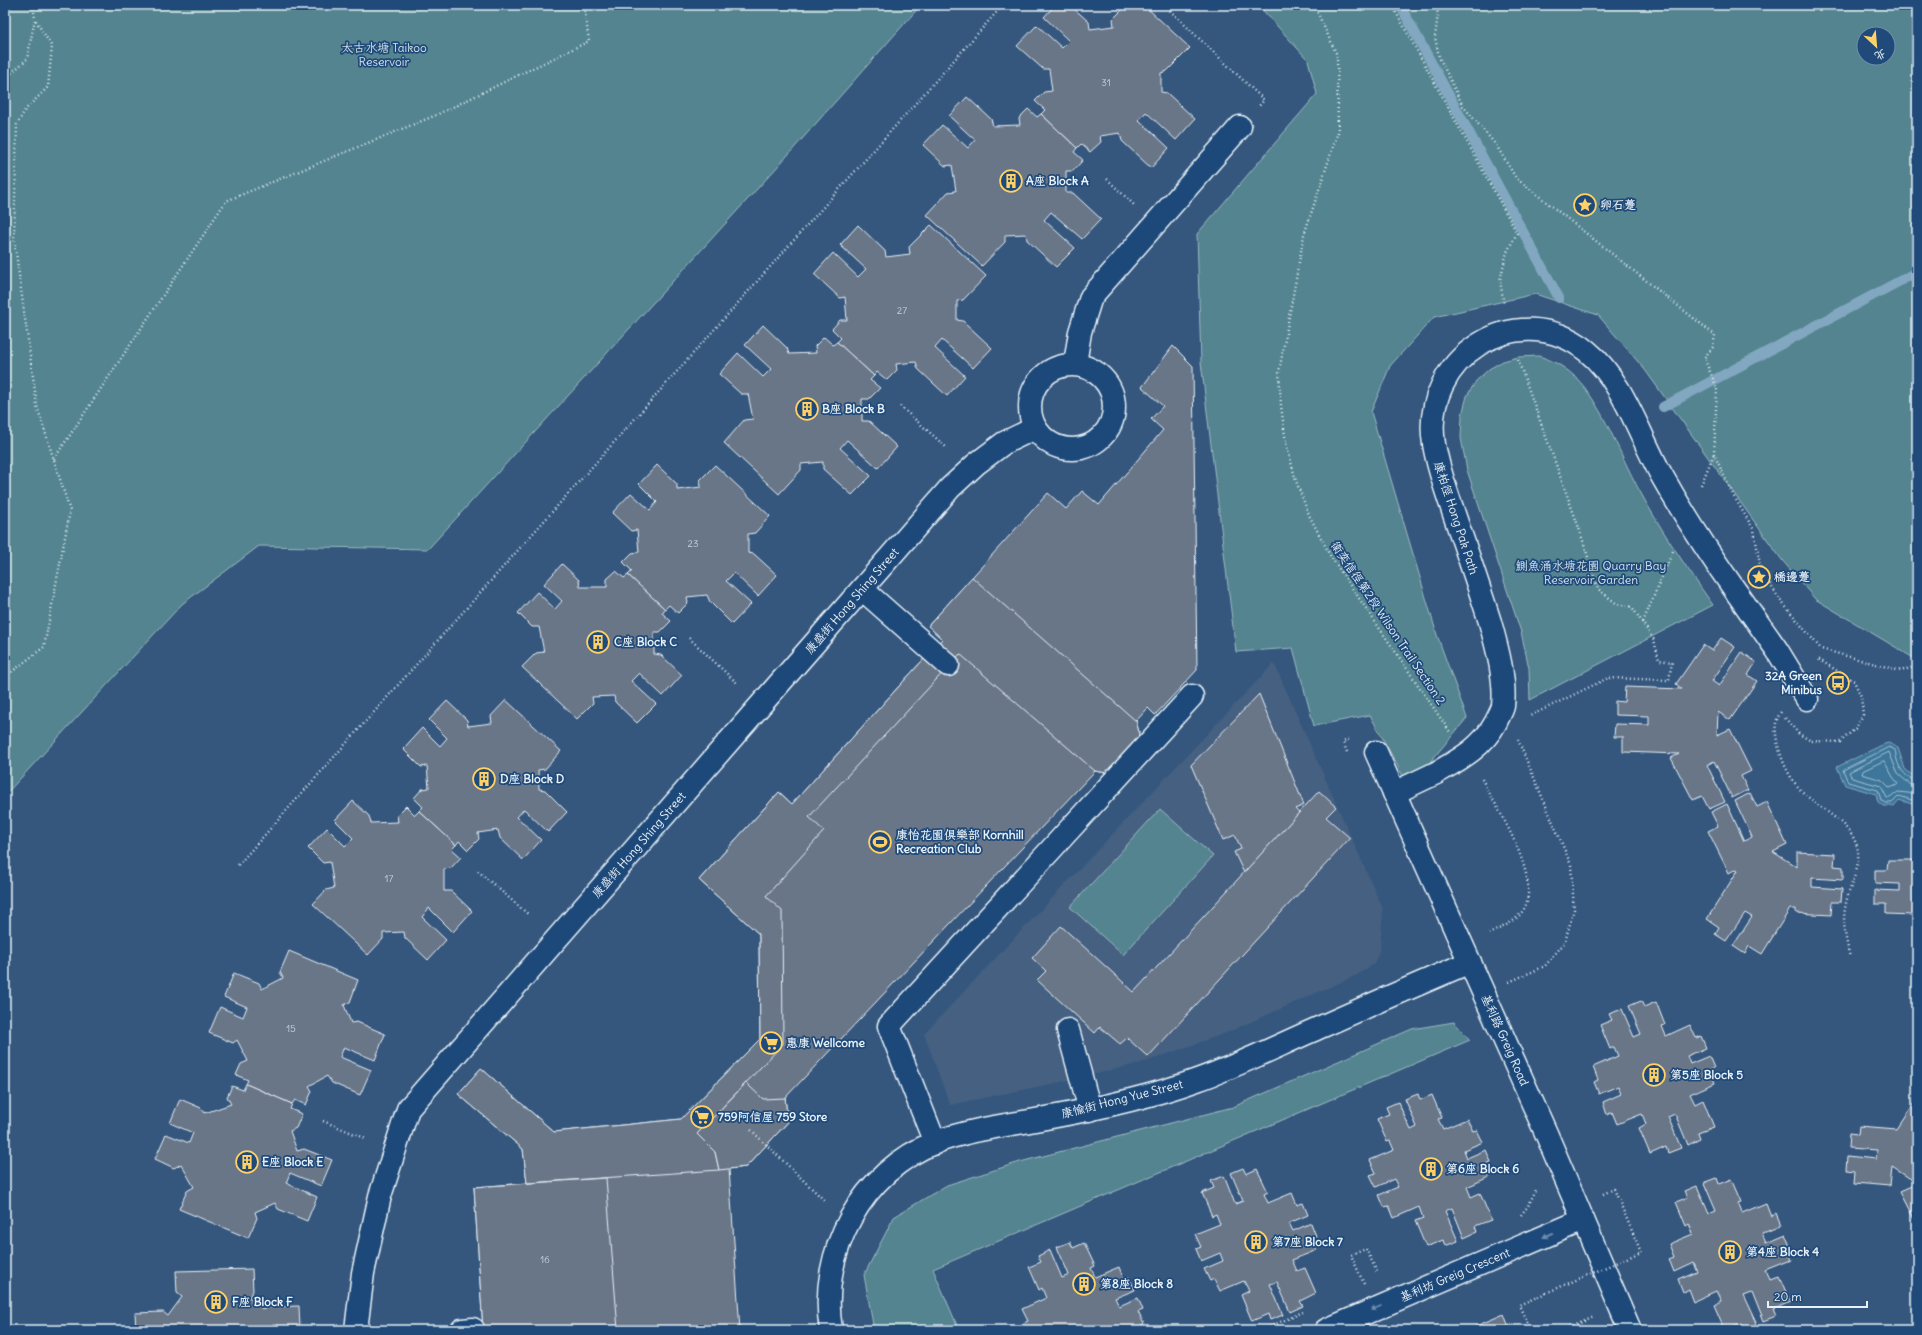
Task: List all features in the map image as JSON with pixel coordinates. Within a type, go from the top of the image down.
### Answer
[{"type":"street","points":[[1075,364],[1080,332],[1090,297],[1240,128]]},
{"type":"street","name":"康柏徑 Hong Pak Path","points":[[1394,793],[1436,773],[1472,752],[1490,732],[1503,707],[1502,672],[1495,639],[1442,478],[1433,441],[1434,411],[1442,385],[1454,365],[1472,348],[1492,336],[1513,330],[1543,329],[1568,337],[1589,352],[1606,372],[1619,390],[1662,476],[1698,536],[1778,650],[1807,699]]},
{"type":"street","points":[[1075,364],[1089,368],[1102,376],[1110,387],[1114,402],[1114,416],[1108,429],[1098,440],[1085,447],[1071,449],[1057,447],[1044,439],[1035,428],[1030,416],[1029,403],[1032,390],[1040,378],[1050,370],[1062,365],[1075,364]]},
{"type":"street","name":"康盛街 Hong Shing Street","points":[[356,1330],[363,1273],[380,1196],[408,1109],[950,488],[970,469],[1004,442],[1035,428]]},
{"type":"street","points":[[862,589],[948,665]]},
{"type":"street","points":[[936,1143],[889,1026],[1192,696]]},
{"type":"street","name":"基利路 Greig Road","points":[[1376,752],[1470,962],[1630,1330]]},
{"type":"street","name":"康愉街 Hong Yue Street","points":[[831,1330],[829,1298],[831,1273],[837,1247],[848,1222],[860,1202],[894,1167],[914,1153],[936,1143],[962,1134],[1090,1110],[1196,1080],[1245,1061],[1470,962]]},
{"type":"street","points":[[1068,1030],[1090,1110]]},
{"type":"street","name":"基利坊 Greig Crescent","points":[[1326,1330],[1583,1220]]},
{"type":"path","points":[[5,677],[44,647],[70,512],[37,406],[14,238],[17,125],[25,110],[48,87],[52,46],[36,19],[33,5]]},
{"type":"path","points":[[54,459],[226,201],[434,116],[589,41],[584,5]]},
{"type":"path","points":[[238,865],[1003,5]]},
{"type":"path","points":[[1164,5],[1264,100],[1240,128]]},
{"type":"path","name":"衛奕信徑第2段 Wilson Trail Section 2","points":[[1314,5],[1337,55],[1338,132],[1304,235],[1280,372],[1281,406],[1286,443],[1296,481],[1309,515],[1331,557],[1452,735]]},
{"type":"path","points":[[1392,5],[1517,233],[1507,252],[1500,280],[1504,307]]},
{"type":"path","points":[[1433,5],[1438,13],[1435,37],[1439,57],[1463,106],[1496,144],[1516,178],[1715,335],[1714,347],[1704,358],[1717,388],[1714,454],[1733,494],[1754,530],[1761,570],[1780,600],[1821,649],[1901,670],[1917,666]]},
{"type":"path","points":[[5,74],[8,76],[27,59],[36,19]]},
{"type":"path","points":[[1107,179],[1154,224]]},
{"type":"path","points":[[1498,307],[1509,304]]},
{"type":"path","points":[[1517,356],[1579,528],[1598,589],[1617,604],[1632,607],[1654,640],[1659,660],[1672,662],[1669,680],[1608,678],[1526,718]]},
{"type":"path","points":[[900,406],[946,447]]},
{"type":"path","points":[[689,638],[737,683]]},
{"type":"path","points":[[1782,710],[1777,718],[1775,727],[1779,751],[1789,775],[1804,794],[1838,819],[1851,834],[1859,850],[1858,871],[1845,908],[1844,927],[1850,958]]},
{"type":"path","points":[[1504,984],[1545,966],[1565,942],[1574,908],[1571,865],[1518,739]]},
{"type":"path","points":[[1479,774],[1506,824],[1521,858],[1527,877],[1528,896],[1523,911],[1516,920],[1483,936]]},
{"type":"path","points":[[478,871],[529,915]]},
{"type":"path","points":[[323,1121],[368,1139]]},
{"type":"path","points":[[751,1130],[826,1201]]},
{"type":"path","points":[[1530,1330],[1519,1305],[1641,1252],[1614,1189],[1600,1195]]},
{"type":"path","points":[[1365,1286],[1351,1255],[1366,1249],[1377,1272]]},
{"type":"path","points":[[1586,1273],[1588,1280]]},
{"type":"path","points":[[1561,1330],[1594,1316]]},
{"type":"shaded area","points":[[1274,663],[1383,909],[1380,949],[1374,964],[1357,975],[1226,1033],[1148,1061],[1080,1078],[950,1105],[924,1034]]},
{"type":"green space","name":"太古水塘 Taikoo Reservoir","points":[[5,5],[921,5],[779,165],[428,549],[259,546],[182,604],[5,795]]},
{"type":"green space","points":[[1258,5],[1917,5],[1917,660],[1815,599],[1782,560],[1645,370],[1598,315],[1535,294],[1434,317],[1390,366],[1371,412],[1437,635],[1467,718],[1409,787],[1370,715],[1314,726],[1293,648],[1236,652],[1201,362],[1197,234],[1317,94],[1308,60]]},
{"type":"green space","name":"鰂魚涌水塘花園 Quarry Bay Reservoir Garden","points":[[1539,356],[1553,361],[1565,368],[1585,388],[1593,399],[1638,488],[1655,518],[1713,605],[1530,700],[1529,668],[1521,632],[1467,470],[1461,438],[1462,415],[1467,396],[1476,381],[1489,369],[1503,361],[1518,357]]},
{"type":"green space","points":[[1160,809],[1213,856],[1123,955],[1070,907]]},
{"type":"green space","points":[[1454,1022],[1470,1040],[933,1269],[959,1330],[874,1330],[864,1275],[894,1217],[947,1185],[1020,1162],[1233,1107],[1412,1029]]},
{"type":"water","points":[[1889,743],[1898,748],[1905,769],[1917,779],[1916,803],[1912,804],[1899,800],[1894,806],[1883,806],[1878,802],[1876,794],[1845,785],[1837,767]]},
{"type":"building","name":"A座 Block A","points":[[1055,5],[1070,5],[1089,22],[1090,29],[1114,26],[1113,19],[1127,5],[1144,5],[1190,48],[1167,71],[1161,73],[1161,92],[1167,93],[1195,119],[1176,140],[1146,112],[1139,120],[1169,148],[1151,168],[1122,141],[1120,133],[1100,136],[1101,142],[1090,152],[1081,144],[1077,148],[1041,114],[1045,110],[1035,101],[1044,92],[1052,91],[1049,69],[1043,69],[1017,46],[1037,25],[1062,48],[1069,41],[1044,17]]},
{"type":"building","name":"A座 Block A","points":[[967,97],[991,119],[993,126],[1020,125],[1019,118],[1028,109],[1037,117],[1041,114],[1077,148],[1074,152],[1083,160],[1073,171],[1066,171],[1066,193],[1073,193],[1101,219],[1082,239],[1051,212],[1044,220],[1075,248],[1056,267],[1027,240],[1026,234],[1005,235],[1005,242],[982,266],[927,215],[948,192],[956,191],[952,165],[945,166],[923,145],[942,125],[968,148],[975,140],[949,116]]},
{"type":"building","name":"B座 Block B","points":[[858,225],[885,251],[886,257],[910,254],[909,247],[931,225],[986,276],[963,300],[957,301],[957,320],[963,321],[992,348],[973,368],[942,340],[935,348],[965,376],[947,396],[918,369],[916,362],[896,364],[897,370],[887,380],[877,372],[874,376],[837,342],[841,338],[832,329],[840,320],[847,320],[845,297],[840,298],[814,274],[833,253],[858,277],[866,269],[840,245]]},
{"type":"building","name":"B座 Block B","points":[[763,325],[787,348],[789,354],[816,353],[815,346],[824,337],[833,345],[837,342],[874,376],[870,380],[880,388],[869,399],[862,399],[862,421],[869,421],[897,447],[878,468],[847,440],[840,448],[871,476],[852,495],[823,469],[823,462],[801,464],[801,470],[779,494],[724,443],[744,420],[753,419],[748,394],[741,394],[719,374],[738,353],[763,377],[771,369],[745,345]]},
{"type":"building","name":"康怡花園俱樂部 Kornhill Recreation Club","points":[[1173,346],[1193,366],[1197,670],[1155,715],[1148,708],[1136,721],[1139,732],[1137,750],[1107,773],[1095,771],[785,1098],[788,1122],[746,1167],[729,1169],[740,1330],[483,1330],[474,1187],[527,1183],[523,1149],[458,1094],[481,1068],[554,1132],[681,1119],[760,1039],[759,934],[699,880],[779,792],[792,804],[942,639],[928,626],[1048,493],[1066,509],[1082,491],[1099,505],[1163,430],[1151,419],[1163,406],[1142,387]]},
{"type":"building","name":"C座 Block C","points":[[657,465],[677,484],[677,490],[701,487],[700,480],[715,465],[770,516],[755,533],[748,534],[748,553],[754,554],[777,575],[758,596],[734,573],[726,581],[751,604],[732,624],[710,602],[707,595],[687,597],[688,603],[678,613],[669,605],[665,609],[628,575],[632,571],[623,562],[632,553],[639,552],[637,530],[631,531],[612,513],[631,493],[650,510],[657,502],[639,484]]},
{"type":"building","name":"C座 Block C","points":[[562,564],[579,580],[580,587],[607,587],[607,579],[616,571],[624,578],[628,575],[665,609],[662,613],[671,621],[660,632],[654,632],[654,654],[661,655],[682,675],[663,696],[639,673],[631,681],[656,704],[637,723],[615,702],[614,696],[592,697],[593,703],[577,719],[522,667],[536,653],[544,652],[539,627],[532,627],[518,613],[537,592],[555,609],[562,601],[544,584]]},
{"type":"building","points":[[972,577],[1136,721],[1139,732],[1137,750],[1107,773],[1095,771],[960,654],[809,817],[824,831],[766,896],[782,911],[783,1044],[697,1134],[715,1152],[719,1170],[527,1183],[523,1149],[458,1094],[481,1068],[554,1132],[681,1119],[760,1039],[759,934],[699,880],[779,792],[792,804],[942,639],[928,626]]},
{"type":"building","points":[[1721,638],[1735,647],[1712,681],[1719,686],[1742,652],[1756,662],[1748,675],[1757,681],[1730,720],[1718,712],[1717,735],[1730,729],[1751,771],[1741,776],[1748,790],[1732,798],[1714,761],[1707,765],[1725,802],[1709,809],[1702,796],[1693,800],[1671,758],[1679,754],[1623,752],[1623,737],[1614,737],[1615,724],[1649,725],[1649,716],[1615,715],[1615,701],[1624,702],[1625,687],[1682,689],[1676,684],[1703,645],[1712,651]]},
{"type":"building","points":[[1259,694],[1304,805],[1295,809],[1299,813],[1244,873],[1234,852],[1241,849],[1235,835],[1223,840],[1191,765]]},
{"type":"building","name":"D座 Block D","points":[[506,700],[561,751],[545,769],[538,770],[539,789],[545,790],[567,812],[548,832],[524,809],[517,817],[541,840],[523,860],[500,838],[498,830],[478,833],[479,839],[468,850],[459,841],[456,845],[419,811],[423,807],[414,798],[422,789],[429,788],[427,766],[421,767],[403,749],[422,728],[440,746],[447,738],[429,720],[447,701],[467,720],[468,726],[492,723],[491,716]]},
{"type":"building","points":[[1319,791],[1336,807],[1326,817],[1350,838],[1148,1057],[1127,1038],[1120,1044],[1100,1027],[1095,1033],[1037,980],[1046,971],[1032,958],[1061,926],[1134,992]]},
{"type":"building","points":[[1750,793],[1757,807],[1767,802],[1787,845],[1773,852],[1797,867],[1797,852],[1835,854],[1834,866],[1843,867],[1843,880],[1812,878],[1812,887],[1842,889],[1841,902],[1832,902],[1831,915],[1796,913],[1796,909],[1790,909],[1762,954],[1749,946],[1745,954],[1733,946],[1752,917],[1745,913],[1726,941],[1715,934],[1719,927],[1707,919],[1738,870],[1736,869],[1729,873],[1708,831],[1718,826],[1711,812],[1727,804],[1744,841],[1752,837],[1735,801]]},
{"type":"building","points":[[353,801],[369,816],[371,823],[398,822],[397,815],[406,806],[415,815],[419,811],[456,845],[452,849],[461,857],[451,868],[444,869],[444,891],[451,891],[472,911],[453,932],[429,908],[422,917],[446,940],[428,960],[405,938],[404,932],[383,933],[383,939],[368,955],[313,904],[326,890],[334,888],[330,862],[323,863],[308,848],[327,828],[345,846],[353,838],[335,820]]},
{"type":"building","points":[[1888,860],[1917,860],[1917,902],[1914,900],[1913,915],[1886,914],[1886,904],[1875,904],[1875,890],[1900,891],[1900,884],[1875,883],[1875,870],[1887,870]]},
{"type":"building","points":[[289,951],[358,980],[350,1002],[344,1005],[351,1023],[357,1022],[385,1034],[375,1060],[344,1047],[340,1057],[371,1070],[360,1095],[332,1083],[327,1076],[309,1086],[312,1091],[306,1105],[295,1100],[292,1104],[246,1084],[248,1080],[236,1075],[241,1064],[248,1061],[237,1040],[233,1043],[209,1033],[220,1007],[243,1017],[247,1007],[224,997],[234,973],[259,983],[262,989],[283,978],[280,972]]},
{"type":"building","name":"第5座 Block 5","points":[[1641,1001],[1644,1007],[1656,1002],[1665,1025],[1662,1026],[1666,1036],[1690,1025],[1696,1038],[1701,1036],[1706,1048],[1687,1056],[1690,1064],[1709,1056],[1714,1068],[1710,1071],[1715,1083],[1690,1094],[1695,1104],[1703,1100],[1714,1127],[1698,1133],[1700,1139],[1688,1145],[1675,1114],[1668,1117],[1681,1148],[1668,1153],[1666,1147],[1650,1154],[1639,1128],[1646,1124],[1642,1114],[1617,1124],[1612,1112],[1607,1115],[1603,1102],[1621,1094],[1618,1086],[1599,1094],[1594,1082],[1598,1080],[1593,1067],[1618,1056],[1614,1047],[1610,1049],[1600,1025],[1612,1020],[1609,1014],[1622,1009],[1634,1037],[1641,1034],[1629,1006]]},
{"type":"building","points":[[746,1083],[763,1099],[785,1098],[788,1122],[746,1167],[719,1170],[715,1152],[697,1134]]},
{"type":"building","name":"E座 Block E","points":[[246,1084],[292,1104],[290,1109],[302,1114],[296,1128],[290,1131],[297,1151],[304,1149],[332,1160],[321,1186],[290,1173],[286,1183],[317,1197],[307,1221],[278,1209],[275,1203],[255,1212],[257,1218],[248,1238],[179,1209],[187,1191],[194,1187],[181,1164],[174,1168],[155,1159],[166,1134],[189,1143],[193,1133],[170,1123],[180,1099],[201,1108],[205,1113],[231,1104],[227,1097],[232,1086],[243,1090]]},
{"type":"building","name":"第6座 Block 6","points":[[1418,1094],[1420,1100],[1432,1095],[1442,1118],[1438,1119],[1443,1129],[1467,1119],[1473,1131],[1477,1130],[1483,1142],[1464,1150],[1467,1158],[1486,1150],[1491,1162],[1486,1164],[1491,1176],[1467,1187],[1471,1197],[1480,1193],[1491,1220],[1475,1226],[1477,1232],[1464,1238],[1452,1208],[1445,1211],[1458,1241],[1445,1246],[1443,1240],[1426,1247],[1415,1221],[1423,1218],[1419,1207],[1394,1218],[1389,1206],[1384,1207],[1379,1195],[1398,1187],[1394,1179],[1376,1187],[1370,1175],[1376,1173],[1370,1160],[1394,1150],[1390,1141],[1387,1142],[1377,1119],[1389,1114],[1386,1107],[1398,1102],[1411,1130],[1417,1127],[1405,1099]]},
{"type":"building","points":[[1917,1099],[1917,1183],[1892,1167],[1890,1186],[1854,1183],[1855,1171],[1846,1170],[1847,1156],[1876,1159],[1877,1150],[1848,1148],[1849,1134],[1858,1135],[1859,1126],[1897,1129]]},
{"type":"building","name":"第7座 Block 7","points":[[1243,1168],[1246,1174],[1257,1169],[1268,1192],[1264,1194],[1268,1203],[1292,1193],[1297,1205],[1303,1203],[1308,1215],[1289,1223],[1293,1231],[1311,1223],[1316,1236],[1311,1237],[1317,1250],[1292,1260],[1297,1271],[1305,1268],[1316,1293],[1300,1301],[1303,1306],[1290,1312],[1277,1282],[1270,1284],[1283,1315],[1270,1320],[1268,1314],[1252,1321],[1241,1295],[1249,1291],[1244,1281],[1220,1291],[1214,1279],[1210,1281],[1204,1269],[1223,1261],[1220,1253],[1201,1261],[1196,1249],[1201,1247],[1195,1234],[1220,1224],[1216,1214],[1212,1216],[1202,1193],[1214,1188],[1211,1181],[1224,1176],[1235,1204],[1243,1201],[1231,1173]]},
{"type":"building","points":[[606,1178],[618,1330],[483,1330],[474,1187]]},
{"type":"building","name":"第4座 Block 4","points":[[1717,1178],[1719,1184],[1731,1179],[1741,1202],[1738,1203],[1742,1213],[1766,1203],[1771,1216],[1776,1213],[1781,1225],[1762,1233],[1766,1242],[1785,1234],[1790,1246],[1785,1248],[1791,1260],[1766,1270],[1770,1281],[1778,1278],[1789,1303],[1773,1310],[1776,1317],[1763,1322],[1751,1292],[1743,1295],[1757,1325],[1745,1330],[1741,1324],[1725,1330],[1714,1305],[1722,1301],[1717,1291],[1693,1302],[1688,1289],[1683,1292],[1678,1279],[1697,1271],[1693,1263],[1674,1272],[1669,1259],[1674,1257],[1669,1244],[1693,1234],[1689,1224],[1686,1226],[1676,1202],[1688,1197],[1685,1191],[1697,1186],[1709,1214],[1716,1211],[1704,1183]]},
{"type":"building","points":[[1917,1184],[1917,1222],[1901,1191]]},
{"type":"building","name":"第8座 Block 8","points":[[1070,1242],[1073,1248],[1084,1243],[1095,1266],[1091,1268],[1095,1277],[1119,1267],[1124,1280],[1129,1277],[1135,1290],[1115,1298],[1119,1306],[1138,1298],[1143,1310],[1138,1312],[1144,1324],[1130,1330],[1048,1330],[1047,1328],[1041,1330],[1025,1330],[1022,1324],[1028,1321],[1022,1309],[1046,1298],[1042,1288],[1039,1290],[1029,1267],[1041,1262],[1038,1256],[1050,1250],[1062,1278],[1069,1275],[1057,1247]]},
{"type":"building","name":"F座 Block F","points":[[252,1269],[253,1291],[249,1297],[263,1310],[268,1307],[299,1306],[300,1330],[136,1330],[135,1313],[163,1312],[168,1316],[182,1297],[177,1293],[176,1271]]},
{"type":"building","points":[[1504,1314],[1510,1330],[1467,1330]]},
{"type":"waterway","points":[[1400,5],[1559,298]]},
{"type":"waterway","points":[[1663,407],[1913,274],[1917,270]]},
{"type":"place","name":"A座 Block A","points":[[1011,181]]},
{"type":"place","name":"卵石躉","points":[[1585,205]]},
{"type":"place","name":"B座 Block B","points":[[807,409]]},
{"type":"place","name":"橋邊躉","points":[[1759,577]]},
{"type":"place","name":"C座 Block C","points":[[598,642]]},
{"type":"place","name":"32A Green Minibus","points":[[1838,683]]},
{"type":"place","name":"D座 Block D","points":[[484,779]]},
{"type":"place","name":"康怡花園俱樂部 Kornhill Recreation Club","points":[[880,842]]},
{"type":"place","name":"惠康 Wellcome","points":[[771,1043]]},
{"type":"place","name":"第5座 Block 5","points":[[1654,1075]]},
{"type":"place","name":"759阿信屋 759 Store","points":[[702,1117]]},
{"type":"place","name":"E座 Block E","points":[[247,1162]]},
{"type":"place","name":"第6座 Block 6","points":[[1431,1169]]},
{"type":"place","name":"第7座 Block 7","points":[[1256,1242]]},
{"type":"place","name":"第4座 Block 4","points":[[1730,1252]]},
{"type":"place","name":"第8座 Block 8","points":[[1084,1284]]},
{"type":"place","name":"F座 Block F","points":[[216,1302]]}]
